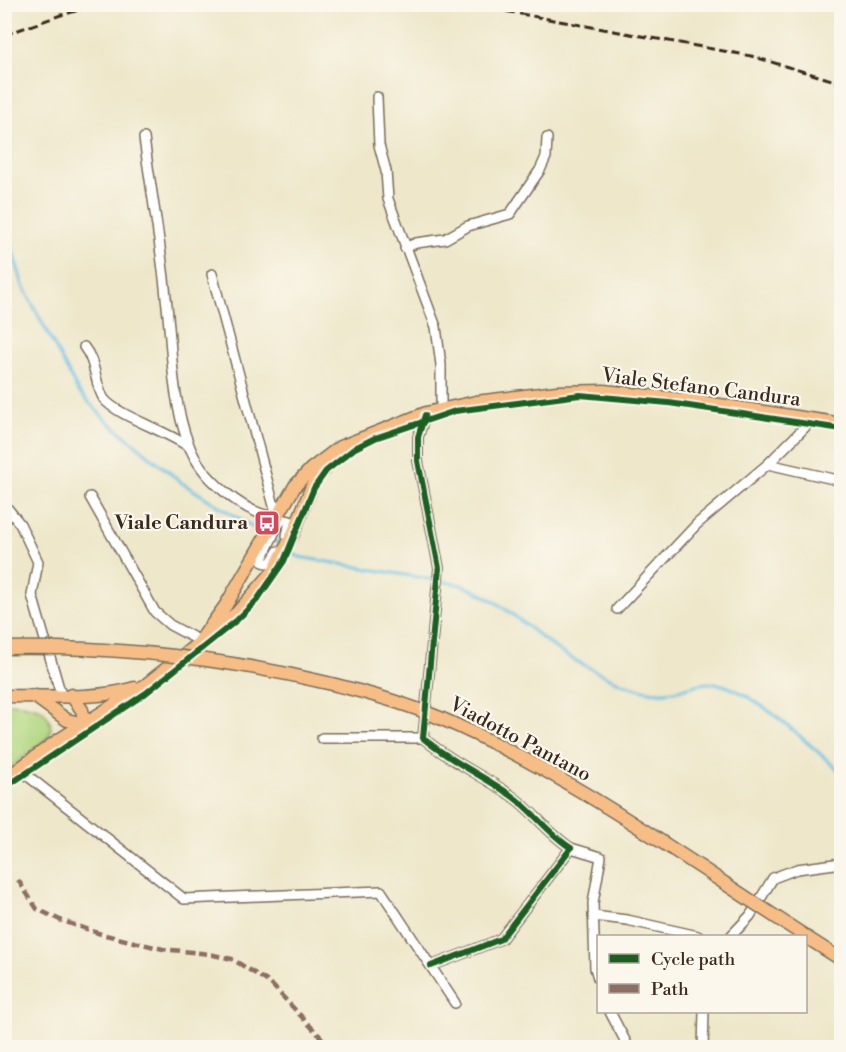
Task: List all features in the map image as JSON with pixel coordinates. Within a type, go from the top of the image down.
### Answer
[{"type":"main road","name":"Viale Stefano Candura","points":[[200,641],[226,605],[269,536],[295,486],[311,469],[333,452],[426,413],[441,408],[557,392],[604,391],[694,401],[842,424]]},
{"type":"main road","name":"Viale Stefano Candura","points":[[4,780],[57,741],[147,684],[237,613],[254,596],[283,547],[314,481],[330,462],[359,440]]},
{"type":"main road","name":"Viadotto Pantano","points":[[4,648],[61,647],[151,653],[254,666],[376,696],[439,718],[512,753],[583,794],[802,935]]},
{"type":"main road","points":[[4,696],[123,692],[147,684]]},
{"type":"main road","points":[[34,696],[67,720],[85,724],[78,701],[66,695]]},
{"type":"main road","points":[[56,712],[59,725],[57,741]]},
{"type":"main road","name":"Viadotto Pantano","points":[[807,938],[842,960]]},
{"type":"street","points":[[377,97],[379,145],[386,171],[388,199],[405,248],[427,296],[436,327],[441,364],[441,408]]},
{"type":"street","points":[[144,138],[165,284],[179,411],[189,447]]},
{"type":"street","points":[[405,248],[416,243],[445,238],[468,226],[510,214],[540,170],[546,157],[547,138]]},
{"type":"street","points":[[212,274],[269,536]]},
{"type":"street","points":[[84,347],[94,365],[100,390],[111,406],[176,438],[189,447],[220,489],[267,516],[269,536],[262,559],[265,564],[270,564],[283,547],[290,521],[286,518],[269,536]]},
{"type":"street","points":[[423,738],[439,568],[418,461],[418,437],[426,413]]},
{"type":"street","points":[[617,609],[697,524],[768,464],[813,419]]},
{"type":"street","points":[[768,464],[842,481]]},
{"type":"street","points":[[90,497],[155,612],[170,625],[200,641]]},
{"type":"street","points":[[4,504],[20,524],[38,562],[32,595],[66,695]]},
{"type":"street","points":[[322,738],[423,738],[449,759],[511,795],[551,835],[571,849],[601,857],[593,916],[597,975]]},
{"type":"street","points":[[19,769],[184,899],[381,891],[455,1003]]},
{"type":"street","points":[[430,966],[501,939],[571,849]]},
{"type":"street","points":[[732,935],[759,902],[772,878],[782,873],[842,863]]},
{"type":"street","points":[[593,916],[627,920],[694,935]]},
{"type":"street","points":[[611,1013],[629,1047]]},
{"type":"street","points":[[703,1047],[704,1013]]},
{"type":"green space","points":[[5,703],[23,704],[41,709],[47,716],[51,728],[46,739],[5,772]]},
{"type":"waterway","points":[[4,107],[10,143],[4,209]]},
{"type":"waterway","points":[[4,221],[23,286],[78,391],[106,420],[182,483],[264,534]]},
{"type":"waterway","points":[[272,539],[284,547]]},
{"type":"waterway","points":[[289,551],[299,557],[458,584],[476,591],[507,610],[564,654],[633,687],[667,692],[706,683],[726,686],[743,694],[780,719],[842,773]]},
{"type":"railway","points":[[4,35],[61,15],[103,4]]},
{"type":"railway","points":[[466,4],[751,56],[842,83]]},
{"type":"marked path","points":[[18,880],[37,909],[60,920],[101,934],[163,949],[232,959],[270,983],[331,1048]]},
{"type":"cycle path","points":[[4,788],[146,693],[237,620],[257,600],[284,561],[314,488],[326,471],[355,448],[375,438],[455,411],[580,395],[669,403],[842,429]]},
{"type":"cycle path","points":[[425,415],[418,437],[418,461],[439,568],[423,738],[517,800],[571,848],[501,939],[431,966]]},
{"type":"place","name":"Viale Candura","points":[[267,523]]}]
